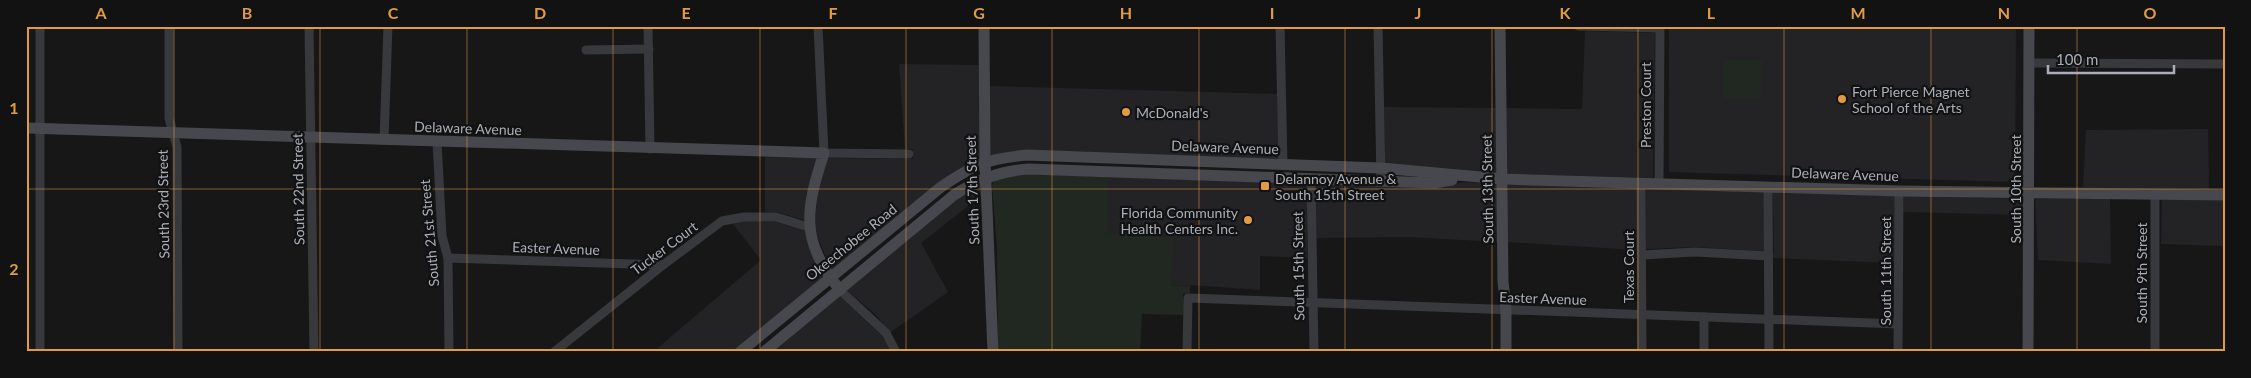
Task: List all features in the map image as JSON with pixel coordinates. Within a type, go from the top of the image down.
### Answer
[{"type":"main road","name":"South 17th Street","points":[[984,26],[986,177],[993,352]]},
{"type":"main road","name":"South 13th Street","points":[[1500,26],[1503,281],[1506,311],[1506,352]]},
{"type":"main road","name":"South 10th Street","points":[[2028,352],[2030,194],[2029,26]]},
{"type":"main road","name":"Delaware Avenue","points":[[26,128],[824,153]]},
{"type":"main road","points":[[824,153],[811,193],[808,227],[819,256],[840,290]]},
{"type":"main road","name":"Delaware Avenue","points":[[986,162],[1027,155],[1381,168],[1502,179],[2030,194],[2225,195]]},
{"type":"main road","name":"Okeechobee Road","points":[[740,352],[941,187],[971,167],[986,162]]},
{"type":"main road","name":"Delaware Avenue","points":[[986,177],[1001,172],[1029,169],[1434,183],[1464,177]]},
{"type":"main road","points":[[764,352],[954,196],[986,177]]},
{"type":"street","points":[[40,26],[40,352]]},
{"type":"street","name":"South 23rd Street","points":[[169,26],[170,118],[175,132],[177,147],[178,352]]},
{"type":"street","name":"South 22nd Street","points":[[309,26],[314,352]]},
{"type":"street","points":[[384,140],[388,26]]},
{"type":"street","points":[[648,26],[650,149]]},
{"type":"street","points":[[818,26],[824,153]]},
{"type":"street","points":[[1280,26],[1283,164]]},
{"type":"street","points":[[1378,26],[1381,181]]},
{"type":"street","points":[[1578,26],[1660,27]]},
{"type":"street","name":"Preston Court","points":[[1659,184],[1660,27]]},
{"type":"street","points":[[586,50],[649,48]]},
{"type":"street","points":[[2029,64],[2225,64]]},
{"type":"street","name":"South 21st Street","points":[[437,141],[442,236],[448,258],[449,352]]},
{"type":"street","name":"Delaware Avenue","points":[[824,153],[908,154]]},
{"type":"street","name":"South 15th Street","points":[[1311,179],[1314,352]]},
{"type":"street","name":"Texas Court","points":[[1641,183],[1642,352]]},
{"type":"street","points":[[1768,187],[1769,352]]},
{"type":"street","name":"South 11th Street","points":[[1898,352],[1899,191]]},
{"type":"street","name":"South 9th Street","points":[[2155,195],[2155,352]]},
{"type":"street","name":"Tucker Court","points":[[554,352],[662,265],[722,222],[744,216],[776,217],[808,227]]},
{"type":"street","points":[[1642,255],[1695,252],[1769,256]]},
{"type":"street","name":"Easter Avenue","points":[[448,258],[662,265]]},
{"type":"street","points":[[840,290],[886,333],[896,352]]},
{"type":"street","name":"Easter Avenue","points":[[1188,352],[1188,298],[1898,324]]},
{"type":"street","points":[[1704,317],[1704,352]]},
{"type":"shaded area","name":"Fort Pierce Magnet School of the Arts","points":[[1669,26],[2016,26],[2015,182],[1669,172]]},
{"type":"shaded area","points":[[1585,31],[1655,33],[1653,178],[1506,174],[1505,108],[1582,109]]},
{"type":"shaded area","points":[[1723,60],[1762,60],[1761,98],[1723,98]]},
{"type":"shaded area","points":[[899,64],[980,65],[980,158],[969,162],[939,183],[832,271],[813,227],[815,194],[827,158],[913,159],[913,149],[905,149]]},
{"type":"shaded area","points":[[989,86],[1277,94],[1279,159],[1028,150],[990,156]]},
{"type":"shaded area","points":[[1384,107],[1497,108],[1497,174],[1385,164]]},
{"type":"shaded area","points":[[2208,129],[2209,189],[2225,190],[2035,189],[2083,187],[2086,130]]},
{"type":"shaded area","points":[[765,157],[817,158],[807,192],[804,220],[777,212],[765,212]]},
{"type":"shaded area","points":[[1029,174],[1108,177],[1108,233],[1174,238],[1171,286],[1190,285],[1190,293],[1183,294],[1183,315],[1142,314],[1140,352],[998,352],[997,247],[992,186],[994,179]]},
{"type":"shaded area","points":[[1108,177],[1307,184],[1307,258],[1260,256],[1260,290],[1190,285],[1171,286],[1108,233]]},
{"type":"shaded area","points":[[1464,182],[1497,184],[1498,242],[1408,237],[1316,238],[1315,184],[1434,188]]},
{"type":"shaded area","points":[[982,184],[983,194],[921,243],[948,292],[891,332],[891,334],[876,315],[847,290],[956,200]]},
{"type":"shaded area","points":[[1506,184],[1637,188],[1637,250],[1507,242]]},
{"type":"shaded area","points":[[1646,188],[1764,192],[1765,251],[1695,247],[1646,249]]},
{"type":"shaded area","points":[[1773,192],[1895,196],[1894,263],[1774,258]]},
{"type":"shaded area","points":[[1904,196],[2026,199],[2026,215],[1903,212]]},
{"type":"shaded area","points":[[2035,199],[2110,199],[2111,264],[2038,260]]},
{"type":"shaded area","points":[[2162,200],[2225,200],[2225,246],[2161,244]]},
{"type":"shaded area","points":[[744,221],[776,222],[805,231],[825,277],[732,352],[653,352],[761,260],[733,224]]},
{"type":"shaded area","points":[[840,296],[882,336],[891,352],[771,352]]},
{"type":"place","name":"Fort Pierce Magnet School of the Arts","points":[[1842,99]]},
{"type":"place","name":"McDonald's","points":[[1126,112]]},
{"type":"place","name":"Delannoy Avenue & South 15th Street","points":[[1265,186]]},
{"type":"place","name":"Florida Community Health Centers Inc.","points":[[1248,220]]}]
